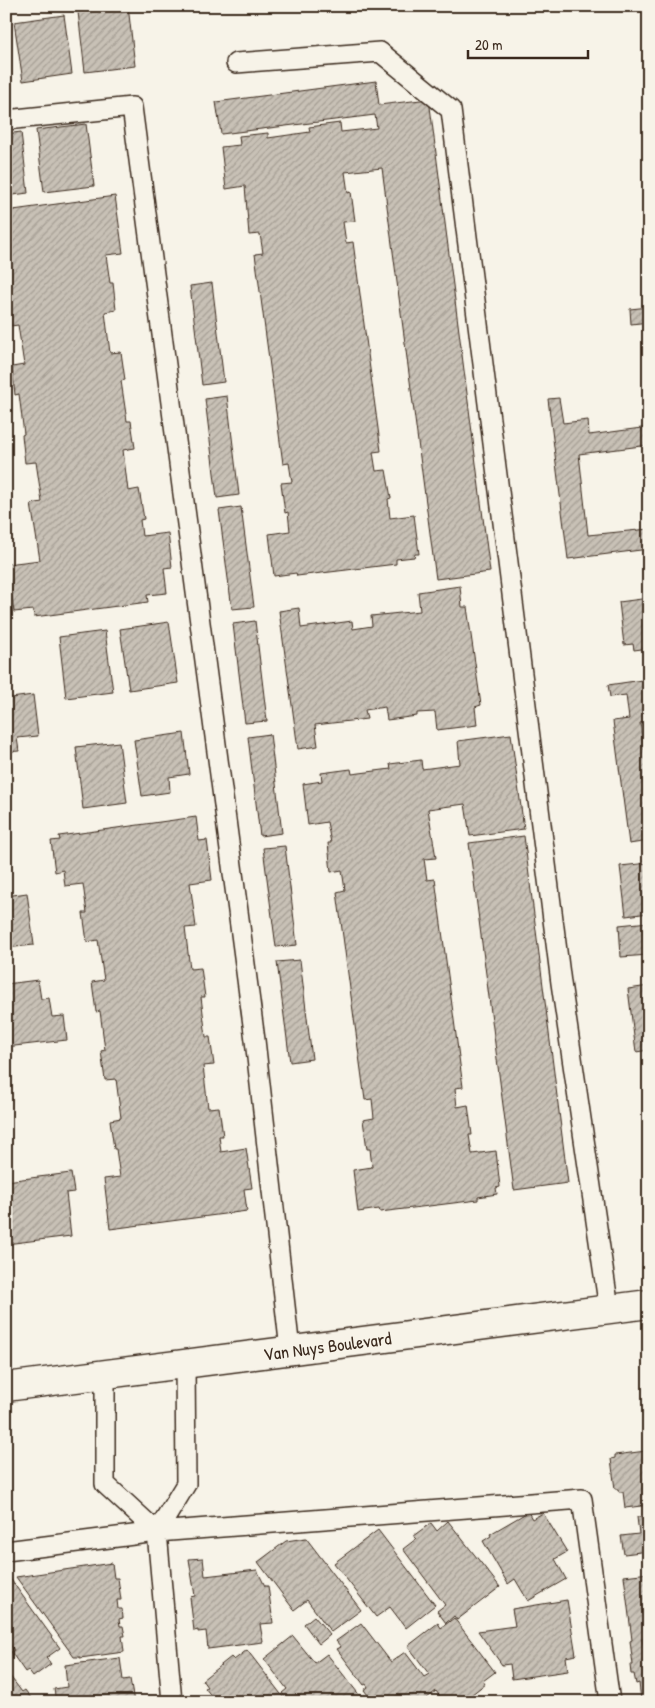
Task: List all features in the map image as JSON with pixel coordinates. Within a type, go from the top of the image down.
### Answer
[{"type":"main road","name":"Van Nuys Boulevard","points":[[6,1387],[649,1304]]},
{"type":"lane","points":[[236,64],[380,52],[451,110],[561,983],[609,1309]]},
{"type":"lane","points":[[6,120],[132,107],[254,1030],[290,1350]]},
{"type":"lane","points":[[172,1702],[157,1532],[186,1484],[185,1364]]},
{"type":"lane","points":[[105,1374],[105,1484],[157,1532]]},
{"type":"lane","points":[[6,1551],[157,1532],[582,1499],[610,1702]]},
{"type":"building","points":[[128,6],[135,66],[85,72],[78,12]]},
{"type":"building","points":[[64,15],[72,74],[23,81],[14,22]]},
{"type":"building","points":[[6,50],[10,82],[6,83]]},
{"type":"building","points":[[376,81],[379,105],[429,99],[490,572],[436,579],[382,168],[345,172],[348,193],[351,192],[355,221],[343,222],[346,243],[353,242],[381,451],[373,452],[376,471],[386,470],[391,498],[388,499],[390,518],[414,515],[419,554],[415,554],[414,557],[396,559],[396,564],[297,576],[296,573],[274,576],[269,534],[290,531],[288,512],[285,513],[281,483],[292,482],[289,463],[283,464],[255,254],[263,253],[260,234],[249,235],[245,186],[226,189],[221,147],[240,145],[239,136],[268,133],[268,138],[310,132],[309,127],[340,123],[341,132],[377,128],[375,115],[221,134],[216,102]]},
{"type":"building","points":[[86,124],[94,186],[44,192],[36,130]]},
{"type":"building","points":[[21,132],[28,193],[6,196],[6,134]]},
{"type":"building","points":[[115,196],[123,253],[106,255],[110,283],[113,283],[116,310],[105,312],[110,353],[121,352],[125,380],[121,381],[127,421],[131,421],[135,448],[123,450],[128,491],[139,489],[144,519],[140,520],[142,536],[168,533],[172,567],[164,568],[167,593],[147,595],[148,602],[34,617],[33,610],[14,612],[7,564],[40,560],[31,504],[42,502],[36,462],[25,463],[22,435],[24,434],[19,394],[15,395],[12,367],[24,365],[18,325],[11,326],[6,291],[6,211]]},
{"type":"building","points":[[212,283],[224,382],[202,385],[190,286]]},
{"type":"building","points":[[649,307],[649,322],[631,324],[630,309]]},
{"type":"building","points":[[227,396],[239,495],[217,498],[205,399]]},
{"type":"building","points":[[559,398],[563,423],[588,420],[589,435],[649,427],[649,445],[579,454],[588,535],[649,529],[649,549],[568,559],[548,399]]},
{"type":"building","points":[[241,507],[254,607],[232,609],[219,510]]},
{"type":"building","points":[[460,586],[462,607],[467,607],[481,705],[475,707],[477,725],[437,730],[435,712],[417,713],[417,716],[387,720],[385,707],[365,710],[367,719],[315,725],[318,746],[298,749],[279,611],[299,608],[301,628],[352,621],[353,629],[372,626],[371,616],[420,611],[418,592]]},
{"type":"building","points":[[649,598],[649,648],[634,650],[633,644],[624,645],[619,602]]},
{"type":"building","points":[[255,621],[267,721],[245,723],[233,624]]},
{"type":"building","points":[[169,622],[178,683],[129,690],[120,629]]},
{"type":"building","points":[[105,631],[113,692],[66,698],[59,637]]},
{"type":"building","points":[[649,679],[649,721],[640,723],[644,750],[649,749],[649,841],[629,844],[613,721],[629,719],[626,695],[610,697],[608,685]]},
{"type":"building","points":[[10,689],[11,698],[33,695],[38,736],[17,738],[19,751],[6,752],[6,690]]},
{"type":"building","points":[[184,733],[189,774],[169,777],[170,792],[142,796],[134,740]]},
{"type":"building","points":[[270,734],[282,833],[260,836],[248,737]]},
{"type":"building","points":[[511,734],[524,829],[470,836],[465,804],[428,809],[436,858],[424,859],[427,880],[435,879],[463,1087],[455,1088],[457,1107],[468,1105],[472,1135],[469,1135],[472,1154],[496,1151],[500,1187],[496,1188],[497,1194],[478,1197],[478,1200],[380,1212],[379,1209],[358,1212],[353,1170],[372,1167],[370,1149],[367,1149],[363,1120],[374,1118],[372,1099],[365,1100],[337,892],[345,890],[342,870],[331,872],[328,843],[331,843],[327,822],[308,825],[303,784],[322,781],[321,773],[351,769],[352,774],[391,769],[390,764],[421,760],[422,769],[460,764],[458,741]]},
{"type":"building","points":[[119,742],[127,803],[83,809],[76,747]]},
{"type":"building","points":[[196,817],[199,841],[207,840],[212,880],[190,883],[196,927],[185,928],[190,969],[201,968],[205,997],[201,997],[206,1037],[210,1037],[214,1065],[203,1066],[208,1108],[219,1107],[223,1136],[219,1136],[221,1152],[246,1148],[252,1188],[244,1189],[247,1211],[110,1229],[104,1179],[120,1177],[110,1120],[121,1118],[116,1079],[105,1080],[101,1051],[105,1050],[100,1011],[96,1012],[92,982],[104,980],[98,940],[87,942],[83,913],[87,913],[83,884],[65,886],[63,870],[55,872],[51,841],[60,840],[59,836]]},
{"type":"building","points":[[524,836],[568,1183],[514,1190],[469,843]]},
{"type":"building","points":[[285,846],[297,945],[276,947],[263,848]]},
{"type":"building","points":[[649,863],[649,913],[626,916],[620,866]]},
{"type":"building","points":[[27,893],[34,945],[6,948],[6,896]]},
{"type":"building","points":[[649,922],[649,955],[621,957],[619,925]]},
{"type":"building","points":[[300,960],[312,1059],[290,1062],[277,962]]},
{"type":"building","points":[[38,980],[41,999],[49,998],[52,1017],[64,1016],[67,1040],[6,1047],[6,984]]},
{"type":"building","points":[[649,986],[649,1050],[636,1052],[628,989]]},
{"type":"building","points":[[71,1173],[74,1192],[66,1193],[71,1236],[6,1244],[6,1181]]},
{"type":"building","points":[[649,1439],[649,1505],[625,1508],[623,1492],[615,1489],[611,1459],[615,1458],[615,1455],[646,1451],[645,1440]]},
{"type":"building","points":[[528,1512],[532,1519],[543,1513],[567,1552],[555,1559],[566,1579],[528,1601],[515,1579],[508,1584],[483,1541],[491,1536],[490,1534]]},
{"type":"building","points":[[649,1516],[649,1551],[624,1554],[621,1536],[639,1534],[637,1517]]},
{"type":"building","points":[[448,1521],[500,1587],[457,1620],[454,1616],[446,1623],[437,1611],[445,1605],[403,1549],[416,1539],[413,1536],[431,1523],[437,1531]]},
{"type":"building","points":[[378,1530],[435,1605],[406,1628],[390,1607],[376,1617],[334,1563]]},
{"type":"building","points":[[306,1538],[361,1610],[331,1632],[307,1600],[294,1610],[258,1562],[286,1541]]},
{"type":"building","points":[[203,1558],[205,1576],[257,1570],[265,1586],[268,1586],[273,1623],[260,1624],[263,1642],[208,1649],[206,1631],[194,1631],[190,1597],[195,1596],[189,1559]]},
{"type":"building","points":[[112,1563],[114,1578],[118,1578],[121,1600],[117,1600],[118,1609],[122,1609],[123,1618],[119,1619],[125,1636],[122,1636],[124,1652],[80,1658],[74,1657],[16,1577]]},
{"type":"building","points":[[649,1573],[649,1638],[642,1639],[643,1644],[649,1643],[649,1699],[641,1700],[639,1683],[636,1684],[634,1674],[631,1674],[630,1665],[633,1665],[630,1641],[632,1640],[624,1576]]},
{"type":"building","points":[[9,1577],[60,1648],[46,1658],[51,1664],[33,1677],[28,1670],[25,1672],[11,1652],[14,1650],[8,1642],[6,1644],[6,1578]]},
{"type":"building","points":[[567,1600],[576,1655],[566,1657],[568,1671],[512,1679],[510,1664],[502,1665],[478,1631],[515,1626],[512,1609]]},
{"type":"building","points":[[314,1616],[330,1635],[319,1644],[304,1624]]},
{"type":"building","points":[[454,1618],[495,1672],[483,1681],[485,1684],[462,1702],[444,1702],[436,1691],[422,1702],[379,1702],[376,1697],[372,1700],[364,1690],[368,1687],[366,1684],[364,1685],[337,1649],[341,1647],[336,1641],[361,1623],[391,1662],[405,1652],[424,1677],[429,1674],[408,1646],[438,1623],[441,1628]]},
{"type":"building","points":[[293,1636],[315,1663],[327,1654],[361,1697],[355,1702],[289,1702],[282,1693],[287,1689],[264,1659]]},
{"type":"building","points":[[247,1650],[287,1702],[217,1702],[219,1701],[216,1696],[213,1698],[205,1688],[207,1687],[202,1680],[231,1657],[234,1660]]},
{"type":"building","points":[[120,1658],[123,1680],[130,1679],[134,1702],[56,1702],[54,1689],[67,1687],[65,1665]]},
{"type":"building","points":[[6,1671],[22,1692],[25,1690],[34,1702],[6,1702]]}]
